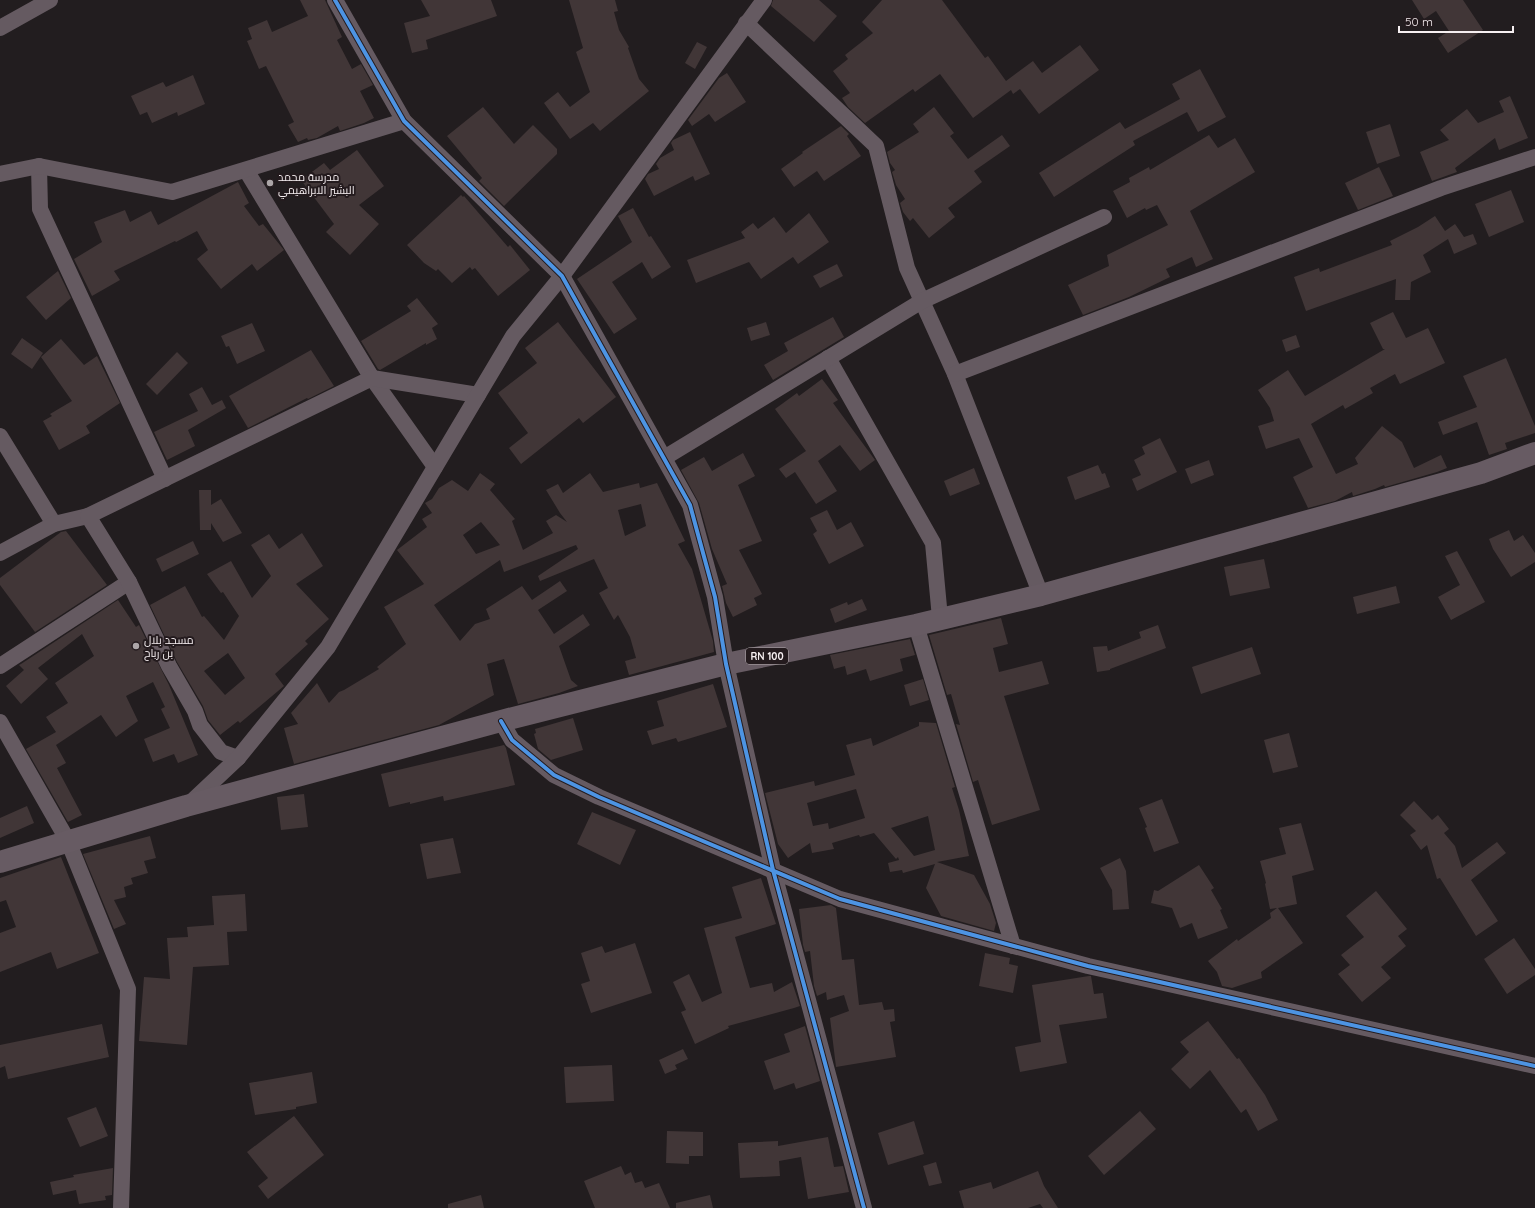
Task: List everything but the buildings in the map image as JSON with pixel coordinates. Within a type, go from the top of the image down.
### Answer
[{"type":"main road","name":"RN 100","points":[[0,862],[186,806],[501,721],[726,664],[916,625],[940,618],[1042,595],[1481,473],[1535,453]]},
{"type":"street","points":[[0,28],[50,0]]},
{"type":"street","points":[[335,0],[404,121],[562,276],[690,505],[715,597],[726,664],[773,870],[864,1208]]},
{"type":"street","points":[[186,806],[238,758],[328,647],[513,336],[562,276],[764,0]]},
{"type":"street","points":[[746,24],[876,146],[907,268],[955,374],[1042,595]]},
{"type":"street","points":[[0,174],[39,166],[172,192],[404,121]]},
{"type":"street","points":[[955,374],[1441,188],[1535,157]]},
{"type":"street","points":[[39,166],[40,209],[165,479]]},
{"type":"street","points":[[246,170],[372,378],[435,467]]},
{"type":"street","points":[[664,458],[922,301],[1104,217]]},
{"type":"street","points":[[828,358],[933,543],[940,618]]},
{"type":"street","points":[[0,553],[54,524],[88,516],[372,378],[478,395]]},
{"type":"street","points":[[0,436],[54,524]]},
{"type":"street","points":[[88,516],[129,582],[169,666],[195,711],[200,725],[221,752],[238,758]]},
{"type":"street","points":[[0,666],[129,582]]},
{"type":"street","points":[[916,625],[1013,946]]},
{"type":"street","points":[[501,721],[512,740],[554,775],[599,797],[840,899],[1088,966],[1535,1066]]},
{"type":"street","points":[[0,722],[68,841],[128,989],[121,1208]]},
{"type":"cycle path","points":[[335,0],[404,121],[562,276],[690,505],[715,597],[726,664],[773,870],[864,1208]]},
{"type":"cycle path","points":[[501,721],[512,740],[554,775],[599,797],[840,899],[1088,966],[1535,1066]]},
{"type":"place","name":"مدرسة محمد البشير الابراهيمي","points":[[270,183]]},
{"type":"place","name":"مسجد بلال بن رباح","points":[[136,646]]}]
